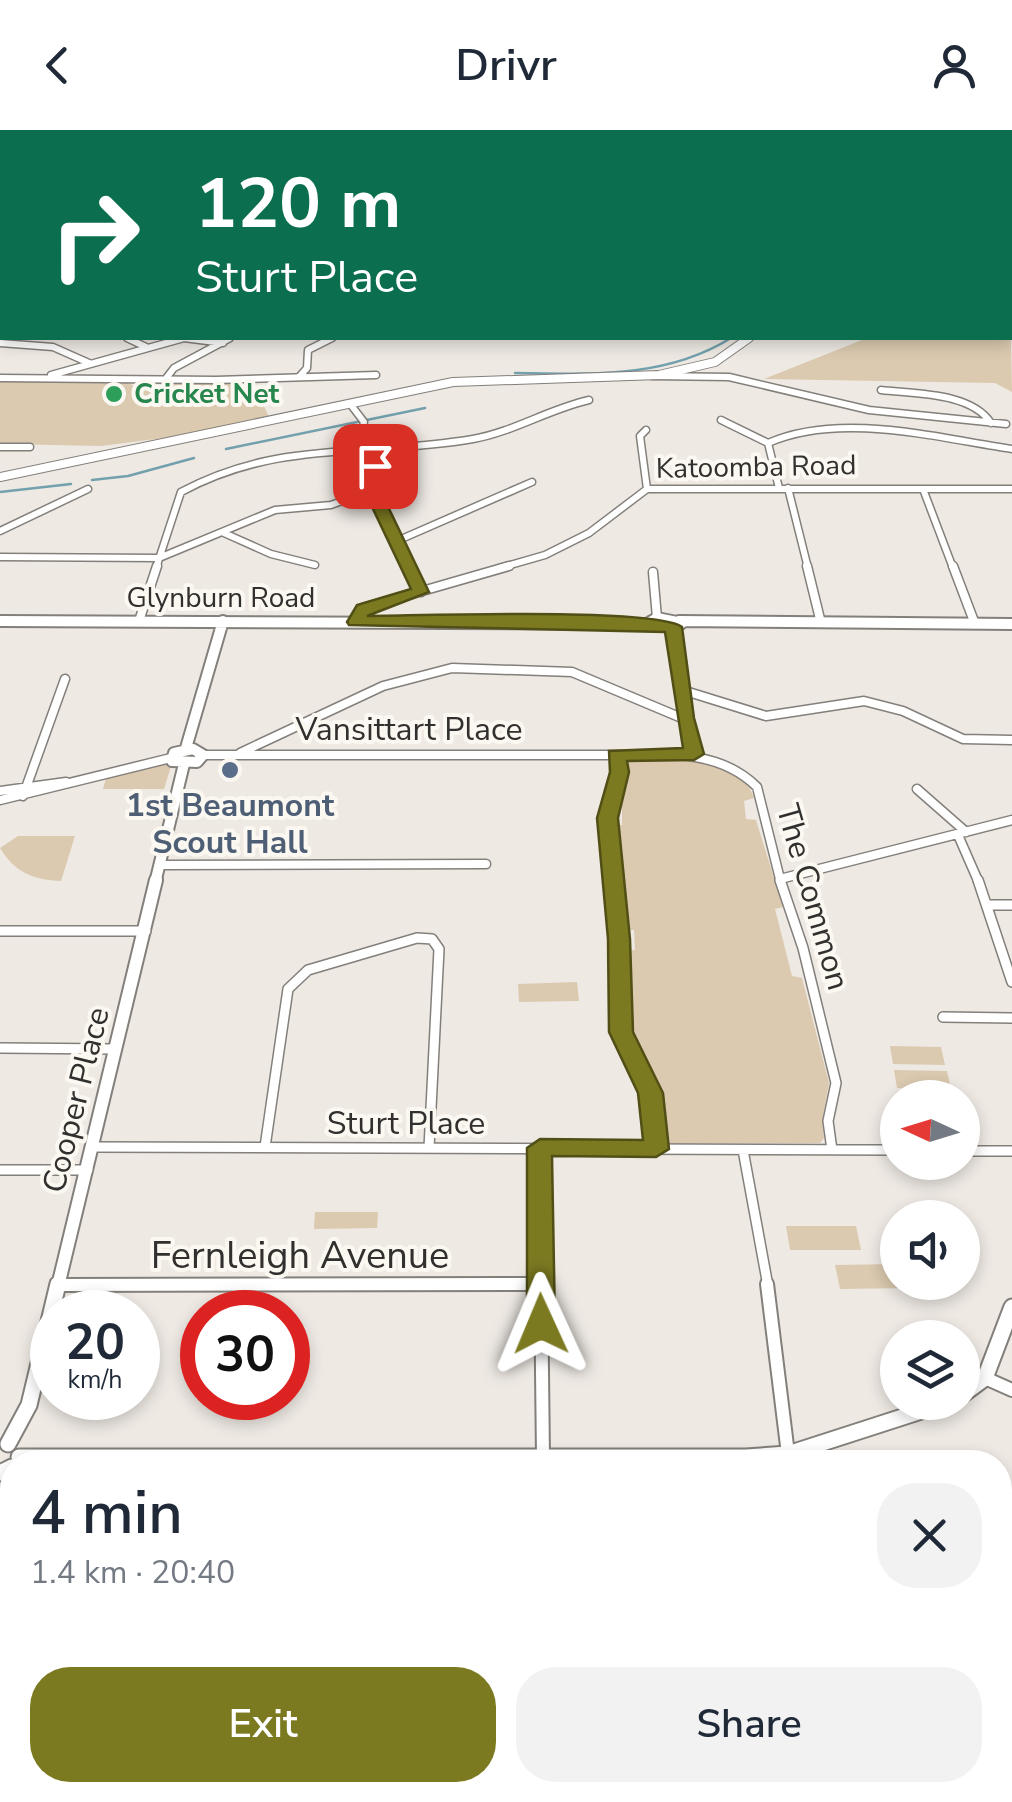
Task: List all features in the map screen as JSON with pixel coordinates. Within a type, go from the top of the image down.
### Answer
[{"type":"street","points":[[131,340],[146,347]]},
{"type":"street","points":[[42,378],[176,340]]},
{"type":"street","points":[[199,340],[222,343]]},
{"type":"street","points":[[167,377],[174,368],[227,340]]},
{"type":"street","points":[[299,377],[307,368],[311,348],[328,340]]},
{"type":"street","points":[[652,376],[715,362],[746,340]]},
{"type":"street","points":[[0,344],[53,346],[88,363]]},
{"type":"street","points":[[0,378],[376,375]]},
{"type":"street","points":[[0,477],[452,382],[520,378],[734,378],[868,410],[1006,424]]},
{"type":"street","points":[[881,390],[957,401],[984,412],[991,422]]},
{"type":"street","points":[[139,620],[180,492],[196,482],[296,450],[474,438],[567,404],[589,400]]},
{"type":"street","points":[[350,405],[363,420],[358,446]]},
{"type":"street","points":[[720,420],[768,442]]},
{"type":"street","points":[[768,442],[781,432],[804,429],[1012,448]]},
{"type":"street","points":[[646,430],[640,436],[647,489]]},
{"type":"street","points":[[768,442],[779,488]]},
{"type":"street","points":[[0,447],[30,447]]},
{"type":"street","points":[[0,557],[159,558],[275,510],[331,505],[372,490],[380,479],[370,450]]},
{"type":"street","points":[[399,540],[532,482]]},
{"type":"street","points":[[0,531],[88,492],[88,488]]},
{"type":"street","points":[[788,488],[822,623]]},
{"type":"street","points":[[924,488],[975,624]]},
{"type":"street","name":"Katoomba Road","points":[[356,622],[363,608],[545,555],[589,533],[647,489],[1012,490]]},
{"type":"street","points":[[372,490],[421,592]]},
{"type":"street","points":[[224,533],[270,554],[315,565]]},
{"type":"street","points":[[653,572],[654,620]]},
{"type":"street","name":"Glynburn Road","points":[[0,620],[654,620],[677,624]]},
{"type":"street","points":[[0,791],[70,783],[171,758],[186,748],[222,621]]},
{"type":"street","points":[[694,754],[684,718],[677,624],[1012,624]]},
{"type":"street","points":[[240,753],[383,686],[452,668],[572,672],[684,718]]},
{"type":"street","points":[[0,800],[24,791],[65,680]]},
{"type":"street","points":[[682,690],[766,716],[864,701],[903,711],[963,739],[1012,740]]},
{"type":"street","points":[[186,748],[203,755]]},
{"type":"street","name":"The Common","points":[[616,755],[694,754],[738,772],[757,787],[836,1083],[828,1121],[832,1150]]},
{"type":"street","points":[[171,758],[184,764],[203,755]]},
{"type":"street","name":"Vansittart Place","points":[[203,755],[616,755]]},
{"type":"street","points":[[616,755],[620,772],[608,818],[619,939],[621,1032],[650,1093],[656,1149]]},
{"type":"street","name":"Cooper Place","points":[[13,1450],[29,1405],[94,1147],[184,764]]},
{"type":"street","points":[[917,789],[962,834],[1012,982]]},
{"type":"street","points":[[780,879],[1012,820]]},
{"type":"street","points":[[162,865],[486,864]]},
{"type":"street","points":[[988,906],[1012,905]]},
{"type":"street","points":[[0,931],[146,932]]},
{"type":"street","points":[[265,1148],[288,990],[293,981],[308,970],[417,938],[432,940],[440,949],[429,1148]]},
{"type":"street","points":[[943,1017],[1012,1018]]},
{"type":"street","points":[[0,1048],[115,1049]]},
{"type":"street","name":"Sturt Place","points":[[94,1147],[880,1150]]},
{"type":"street","points":[[540,1148],[543,1450]]},
{"type":"street","points":[[743,1150],[770,1300],[788,1450]]},
{"type":"street","points":[[980,1150],[1012,1151]]},
{"type":"street","points":[[0,1170],[88,1170]]},
{"type":"street","name":"Fernleigh Avenue","points":[[58,1285],[541,1284]]},
{"type":"street","points":[[980,1382],[985,1378],[1012,1307]]},
{"type":"street","points":[[985,1378],[1012,1390]]},
{"type":"street","points":[[812,1450],[898,1420]]},
{"type":"shaded area","points":[[862,340],[1011,340],[1012,392],[995,383],[764,379]]},
{"type":"shaded area","points":[[115,377],[139,388],[239,377],[259,395],[269,417],[179,436],[101,446],[0,444],[0,378]]},
{"type":"shaded area","points":[[678,760],[716,765],[745,783],[754,798],[744,801],[746,819],[756,820],[783,907],[775,909],[792,976],[802,978],[829,1083],[822,1121],[824,1138],[820,1143],[658,1144],[655,1091],[625,1019],[626,951],[635,950],[634,930],[624,930],[613,825],[622,825],[622,809],[615,807],[625,775],[623,761]]},
{"type":"shaded area","points":[[172,763],[164,789],[103,789],[106,778]]},
{"type":"shaded area","points":[[18,836],[75,836],[61,881],[42,879],[12,863],[0,848]]},
{"type":"shaded area","points":[[577,982],[579,1001],[519,1002],[518,984]]},
{"type":"shaded area","points":[[890,1046],[941,1047],[945,1065],[893,1064]]},
{"type":"shaded area","points":[[894,1070],[947,1071],[949,1080],[896,1080]]},
{"type":"shaded area","points":[[315,1212],[378,1212],[377,1228],[314,1229]]},
{"type":"shaded area","points":[[786,1226],[856,1226],[861,1250],[790,1250]]},
{"type":"shaded area","points":[[880,1264],[880,1288],[840,1289],[835,1265]]},
{"type":"waterway","points":[[515,373],[599,373],[653,367],[680,361],[727,340]]},
{"type":"waterway","points":[[226,449],[425,408]]},
{"type":"waterway","points":[[92,480],[128,476],[194,458]]},
{"type":"waterway","points":[[0,492],[71,484]]},
{"type":"place","name":"Cricket Net","points":[[114,394]]},
{"type":"place","name":"1st Beaumont Scout Hall","points":[[230,770]]},
{"type":"route","points":[[375,466],[380,479],[372,490],[421,592],[363,608],[356,622],[621,622],[674,627],[684,718],[694,754],[616,755],[620,772],[608,818],[619,939],[621,1032],[645,1076],[656,1149],[540,1148],[541,1324]]}]
